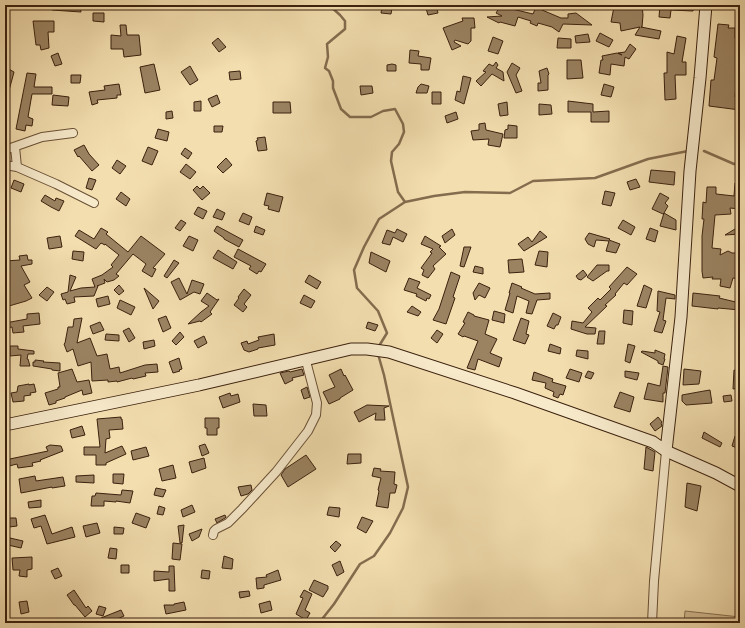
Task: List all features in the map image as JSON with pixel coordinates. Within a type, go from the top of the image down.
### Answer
[{"type":"main road","points":[[666,451],[681,317],[690,170],[706,5]]},
{"type":"main road","points":[[5,425],[199,385],[306,361],[351,349],[367,349],[389,352],[515,393],[653,442],[666,451],[716,473],[740,486]]},
{"type":"street","points":[[5,150],[42,137],[73,132]]},
{"type":"street","points":[[15,147],[17,167]]},
{"type":"street","points":[[5,165],[17,167],[94,203]]},
{"type":"street","points":[[213,535],[216,529],[228,523],[242,509],[276,472],[308,431],[316,415],[317,403],[306,361]]},
{"type":"street","points":[[652,623],[654,581],[666,451]]},
{"type":"shaded area","points":[[685,611],[740,617],[740,623],[684,623]]},
{"type":"building","points":[[53,5],[80,5],[81,12],[52,10]]},
{"type":"building","points":[[425,5],[436,5],[438,13],[428,15]]},
{"type":"building","points":[[501,5],[511,5],[512,9],[533,14],[537,5],[544,5],[542,10],[561,18],[568,18],[568,14],[576,13],[592,25],[563,24],[559,32],[552,27],[538,23],[537,26],[530,23],[531,21],[518,17],[515,26],[499,23],[487,17],[502,16],[496,13]]},
{"type":"building","points":[[616,5],[626,5],[626,7],[642,5],[643,15],[641,27],[661,31],[659,39],[635,35],[640,27],[621,31],[620,23],[611,22],[614,7],[616,7]]},
{"type":"building","points":[[660,5],[694,5],[693,11],[671,10],[670,18],[659,17]]},
{"type":"building","points":[[382,7],[392,8],[391,14],[381,13]]},
{"type":"building","points":[[93,13],[104,13],[104,22],[93,21]]},
{"type":"building","points":[[462,18],[474,18],[475,28],[471,28],[471,41],[468,44],[455,40],[454,42],[461,46],[452,50],[443,28],[463,21]]},
{"type":"building","points":[[33,21],[54,21],[54,32],[48,32],[49,48],[41,50],[40,45],[36,45]]},
{"type":"building","points":[[718,24],[729,25],[728,28],[735,28],[735,38],[740,38],[740,72],[737,71],[735,97],[740,97],[740,110],[709,106],[711,80],[714,80],[717,58],[714,57]]},
{"type":"building","points":[[120,25],[126,25],[127,35],[139,35],[141,55],[124,57],[123,49],[111,49],[111,35],[121,36]]},
{"type":"building","points":[[600,33],[613,40],[609,47],[596,41]]},
{"type":"building","points":[[588,34],[590,42],[576,43],[575,36]]},
{"type":"building","points":[[677,36],[686,38],[682,62],[686,62],[686,75],[675,75],[676,99],[665,100],[664,73],[667,73],[667,52],[674,54]]},
{"type":"building","points":[[493,37],[503,41],[498,54],[488,51]]},
{"type":"building","points":[[218,38],[226,47],[219,52],[212,43]]},
{"type":"building","points":[[558,38],[571,39],[571,48],[557,48]]},
{"type":"building","points":[[630,44],[636,49],[629,59],[625,57],[624,66],[611,64],[610,75],[599,73],[601,60],[603,60],[602,56],[617,53],[622,55],[618,53],[625,52]]},
{"type":"building","points":[[410,50],[419,51],[418,56],[431,58],[429,70],[421,70],[421,64],[409,63]]},
{"type":"building","points":[[58,53],[62,64],[55,66],[51,56]]},
{"type":"building","points":[[567,60],[581,60],[583,78],[567,79]]},
{"type":"building","points":[[496,62],[498,65],[496,68],[503,72],[504,81],[492,74],[481,86],[476,81],[486,72],[483,71],[489,64],[493,66]]},
{"type":"building","points":[[512,63],[520,68],[516,75],[522,91],[516,93],[507,72]]},
{"type":"building","points":[[154,64],[160,90],[145,93],[140,67]]},
{"type":"building","points":[[387,65],[396,65],[396,71],[387,71]]},
{"type":"building","points":[[190,66],[198,80],[190,85],[181,72]]},
{"type":"building","points":[[5,67],[14,72],[7,98],[5,98]]},
{"type":"building","points":[[547,68],[549,74],[548,90],[538,91],[538,83],[541,83],[539,71]]},
{"type":"building","points":[[240,71],[241,79],[230,80],[229,72]]},
{"type":"building","points":[[27,73],[36,74],[34,87],[52,87],[52,94],[32,94],[28,117],[33,119],[32,126],[26,125],[25,131],[16,129]]},
{"type":"building","points":[[71,75],[81,75],[80,83],[71,83]]},
{"type":"building","points":[[463,76],[471,78],[464,104],[455,100],[457,91],[460,92]]},
{"type":"building","points":[[119,84],[121,95],[117,95],[117,98],[97,100],[98,103],[92,105],[89,92],[105,90],[104,86]]},
{"type":"building","points":[[421,84],[429,86],[427,93],[416,93]]},
{"type":"building","points":[[604,84],[614,87],[611,97],[601,95]]},
{"type":"building","points":[[360,86],[372,86],[373,93],[361,95]]},
{"type":"building","points":[[432,92],[441,92],[441,104],[432,104]]},
{"type":"building","points":[[53,95],[69,97],[68,106],[52,105]]},
{"type":"building","points":[[217,95],[220,103],[212,107],[208,99]]},
{"type":"building","points":[[201,101],[201,111],[194,111],[194,102]]},
{"type":"building","points":[[568,101],[593,104],[593,112],[609,111],[609,122],[591,122],[591,112],[568,112]]},
{"type":"building","points":[[273,102],[290,102],[291,113],[273,113]]},
{"type":"building","points":[[507,102],[508,115],[500,116],[498,104]]},
{"type":"building","points":[[539,104],[551,105],[552,114],[539,115]]},
{"type":"building","points":[[172,111],[173,118],[166,119],[166,112]]},
{"type":"building","points":[[456,112],[458,119],[447,123],[445,116]]},
{"type":"building","points":[[485,123],[486,130],[503,134],[500,147],[488,145],[489,139],[473,140],[471,131],[479,130],[479,124]]},
{"type":"building","points":[[508,125],[517,126],[517,138],[504,138],[505,130],[508,129]]},
{"type":"building","points":[[214,126],[223,126],[222,132],[214,132]]},
{"type":"building","points":[[158,129],[169,132],[167,141],[155,138]]},
{"type":"building","points":[[265,137],[267,150],[258,151],[256,141],[258,140],[257,138]]},
{"type":"building","points":[[84,145],[89,154],[99,165],[92,171],[79,156],[78,157],[74,150]]},
{"type":"building","points":[[148,147],[158,151],[152,165],[142,161]]},
{"type":"building","points":[[185,148],[192,153],[188,159],[181,154]]},
{"type":"building","points":[[226,158],[232,165],[223,173],[217,167]]},
{"type":"building","points":[[117,160],[126,166],[120,174],[112,168]]},
{"type":"building","points":[[186,164],[196,172],[190,179],[180,172]]},
{"type":"building","points":[[651,170],[675,172],[674,185],[649,182]]},
{"type":"building","points":[[89,178],[96,180],[92,190],[86,188]]},
{"type":"building","points":[[636,179],[640,187],[630,190],[627,182]]},
{"type":"building","points":[[14,180],[24,184],[21,192],[11,188]]},
{"type":"building","points":[[735,183],[740,183],[740,209],[730,208],[731,214],[715,215],[712,248],[721,249],[720,255],[728,251],[732,253],[740,253],[740,279],[733,278],[730,288],[720,286],[721,279],[712,279],[713,277],[703,278],[702,236],[704,219],[702,219],[703,202],[706,203],[707,187],[716,187],[716,194],[734,196]]},
{"type":"building","points":[[197,186],[200,189],[203,186],[210,193],[202,200],[193,190]]},
{"type":"building","points":[[605,191],[615,193],[611,206],[602,204]]},
{"type":"building","points":[[121,192],[130,199],[126,206],[116,199]]},
{"type":"building","points":[[267,193],[283,197],[279,212],[268,209],[269,206],[264,205]]},
{"type":"building","points":[[660,193],[669,198],[665,203],[668,206],[663,214],[652,209]]},
{"type":"building","points":[[45,195],[55,201],[56,198],[64,201],[59,211],[41,201]]},
{"type":"building","points":[[198,207],[207,211],[203,219],[194,214]]},
{"type":"building","points":[[217,209],[225,213],[222,220],[213,217]]},
{"type":"building","points":[[243,213],[252,217],[249,225],[239,221]]},
{"type":"building","points":[[664,213],[676,220],[676,230],[660,226]]},
{"type":"building","points":[[181,220],[186,223],[180,231],[175,228]]},
{"type":"building","points":[[623,220],[635,227],[631,235],[618,228]]},
{"type":"building","points":[[217,226],[243,240],[239,247],[224,239],[214,231]]},
{"type":"building","points":[[256,226],[265,230],[263,235],[254,232]]},
{"type":"building","points":[[740,226],[740,234],[725,235]]},
{"type":"building","points":[[101,228],[108,232],[106,234],[128,252],[141,236],[165,254],[153,268],[156,269],[152,277],[142,271],[146,264],[133,254],[116,274],[119,276],[114,280],[107,282],[104,279],[105,283],[97,286],[94,296],[74,297],[75,302],[67,304],[65,299],[63,300],[61,294],[68,292],[70,275],[76,277],[70,291],[81,288],[95,287],[92,279],[102,275],[113,267],[111,265],[119,255],[105,244],[101,243],[96,249],[75,236],[79,230],[94,239]]},
{"type":"building","points":[[650,228],[658,231],[655,242],[646,239]]},
{"type":"building","points":[[397,229],[407,234],[403,242],[393,237],[390,245],[382,243],[387,230],[395,233]]},
{"type":"building","points":[[452,229],[455,235],[445,243],[442,236]]},
{"type":"building","points":[[540,231],[547,237],[524,251],[518,244],[528,237],[532,242]]},
{"type":"building","points":[[589,233],[610,239],[609,240],[620,244],[616,253],[606,251],[609,241],[596,240],[594,247],[588,244],[585,239]]},
{"type":"building","points":[[60,236],[62,247],[49,249],[47,238]]},
{"type":"building","points":[[189,236],[198,240],[193,251],[183,246]]},
{"type":"building","points":[[425,236],[441,246],[439,247],[446,254],[433,266],[435,269],[428,278],[422,275],[424,270],[421,268],[432,253],[430,252],[433,249],[421,244]]},
{"type":"building","points":[[464,247],[471,247],[464,267],[460,266]]},
{"type":"building","points":[[238,249],[266,264],[261,272],[259,271],[257,274],[249,269],[251,266],[234,257]]},
{"type":"building","points":[[218,250],[237,262],[233,269],[213,258]]},
{"type":"building","points":[[73,251],[84,252],[83,261],[72,259]]},
{"type":"building","points":[[539,251],[548,252],[547,267],[535,265]]},
{"type":"building","points":[[371,252],[390,261],[386,272],[369,263]]},
{"type":"building","points":[[27,255],[28,260],[32,260],[32,264],[21,266],[30,282],[24,285],[32,298],[9,306],[5,291],[5,261],[20,260],[19,256]]},
{"type":"building","points":[[522,259],[524,272],[509,273],[508,260]]},
{"type":"building","points":[[174,260],[179,263],[167,278],[164,276]]},
{"type":"building","points":[[597,265],[609,265],[609,271],[593,281],[587,277]]},
{"type":"building","points":[[475,266],[483,268],[483,274],[473,272]]},
{"type":"building","points":[[627,267],[637,274],[627,285],[624,283],[615,294],[616,295],[605,305],[607,306],[585,327],[596,328],[595,334],[587,334],[571,329],[572,321],[583,323],[592,312],[588,308],[598,298],[600,300],[611,289],[609,287]]},
{"type":"building","points":[[583,270],[587,275],[581,280],[578,279],[576,276]]},
{"type":"building","points":[[451,272],[460,276],[453,297],[455,298],[446,324],[433,320],[439,309]]},
{"type":"building","points":[[309,275],[321,282],[317,289],[305,282]]},
{"type":"building","points":[[179,278],[187,294],[192,280],[204,284],[200,294],[194,292],[180,300],[171,282]]},
{"type":"building","points":[[409,278],[420,282],[417,288],[431,295],[429,299],[427,298],[426,301],[416,296],[417,294],[404,290]]},
{"type":"building","points":[[479,283],[490,288],[485,298],[479,295],[475,300],[473,293]]},
{"type":"building","points":[[512,283],[535,294],[550,293],[550,299],[537,300],[532,314],[526,313],[529,301],[517,296],[513,313],[505,310]]},
{"type":"building","points":[[119,285],[124,291],[119,295],[114,290]]},
{"type":"building","points":[[644,285],[652,289],[646,308],[637,306]]},
{"type":"building","points":[[47,287],[54,292],[47,301],[39,295]]},
{"type":"building","points":[[144,288],[159,301],[153,309]]},
{"type":"building","points":[[244,289],[251,295],[244,304],[247,307],[243,312],[234,305]]},
{"type":"building","points":[[658,291],[675,295],[675,299],[666,298],[663,320],[666,321],[662,333],[654,331],[660,312],[657,311]]},
{"type":"building","points":[[207,293],[217,300],[219,299],[210,312],[212,314],[201,322],[188,324],[209,306],[201,301]]},
{"type":"building","points":[[693,293],[720,296],[719,298],[740,303],[740,310],[692,306]]},
{"type":"building","points":[[304,295],[315,301],[311,308],[300,303]]},
{"type":"building","points":[[108,296],[110,304],[98,307],[96,299]]},
{"type":"building","points":[[120,300],[135,307],[131,315],[117,308]]},
{"type":"building","points":[[412,306],[421,312],[418,316],[407,312]]},
{"type":"building","points":[[624,310],[633,311],[632,325],[623,323]]},
{"type":"building","points":[[494,311],[505,314],[504,323],[492,320]]},
{"type":"building","points":[[468,312],[474,316],[489,320],[485,334],[497,339],[490,353],[502,358],[499,367],[478,359],[475,370],[467,368],[478,341],[458,334],[465,323],[463,322]]},
{"type":"building","points":[[39,313],[40,324],[23,326],[24,332],[13,333],[12,327],[6,328],[5,323],[27,319],[27,314]]},
{"type":"building","points":[[553,313],[561,317],[558,325],[556,325],[554,329],[547,326]]},
{"type":"building","points":[[166,316],[171,328],[163,332],[158,319]]},
{"type":"building","points":[[82,318],[77,343],[90,338],[97,356],[107,354],[110,369],[119,367],[120,373],[145,365],[157,364],[158,372],[145,373],[146,376],[117,382],[108,382],[108,380],[92,381],[91,362],[78,366],[73,349],[67,352],[64,344],[68,327],[73,327],[74,319]]},
{"type":"building","points":[[521,318],[529,321],[526,334],[529,335],[525,344],[513,340]]},
{"type":"building","points":[[100,322],[104,330],[93,334],[90,326]]},
{"type":"building","points":[[368,322],[378,325],[375,331],[366,328]]},
{"type":"building","points":[[129,328],[135,338],[129,342],[123,331]]},
{"type":"building","points":[[437,330],[443,334],[437,343],[431,338]]},
{"type":"building","points":[[599,331],[605,331],[604,344],[597,344]]},
{"type":"building","points":[[180,332],[184,337],[176,345],[172,341]]},
{"type":"building","points":[[106,334],[119,335],[119,341],[105,340]]},
{"type":"building","points":[[274,334],[275,345],[258,348],[249,352],[244,350],[241,343],[247,341],[248,344],[259,340],[258,337]]},
{"type":"building","points":[[204,336],[207,343],[198,348],[194,341]]},
{"type":"building","points":[[154,340],[155,346],[144,349],[143,342]]},
{"type":"building","points":[[550,344],[561,348],[560,354],[548,351]]},
{"type":"building","points":[[628,344],[635,346],[630,363],[625,361]]},
{"type":"building","points":[[10,346],[18,346],[18,349],[34,351],[34,354],[28,354],[27,359],[30,366],[20,366],[21,355],[10,356]]},
{"type":"building","points":[[577,350],[588,351],[588,359],[576,356]]},
{"type":"building","points":[[655,350],[665,354],[663,365],[641,352],[655,353]]},
{"type":"building","points":[[179,358],[182,369],[173,373],[169,362]]},
{"type":"building","points":[[35,360],[60,363],[60,371],[33,366],[33,362],[35,362]]},
{"type":"building","points":[[663,366],[668,367],[665,393],[663,393],[663,402],[644,399],[648,383],[660,386]]},
{"type":"building","points":[[72,369],[77,382],[89,380],[92,393],[83,395],[82,390],[49,405],[45,393],[60,387],[58,373]]},
{"type":"building","points":[[302,369],[304,375],[292,378],[293,380],[285,384],[280,373]]},
{"type":"building","points":[[341,369],[353,390],[340,399],[329,404],[323,392],[335,387],[329,375]]},
{"type":"building","points":[[570,369],[582,373],[579,382],[566,378]]},
{"type":"building","points":[[684,369],[701,371],[699,384],[683,385]]},
{"type":"building","points":[[734,370],[740,371],[740,388],[733,389]]},
{"type":"building","points":[[588,371],[594,373],[591,379],[585,377]]},
{"type":"building","points":[[625,371],[639,373],[637,380],[625,377]]},
{"type":"building","points":[[534,372],[553,379],[552,382],[566,386],[563,395],[560,394],[558,398],[553,396],[554,392],[545,388],[546,383],[532,380]]},
{"type":"building","points":[[34,384],[36,392],[30,393],[31,395],[24,396],[24,401],[13,402],[11,393],[17,392],[18,386]]},
{"type":"building","points":[[307,387],[310,397],[304,399],[301,390]]},
{"type":"building","points":[[710,390],[712,403],[686,405],[682,401],[682,395]]},
{"type":"building","points":[[620,392],[634,397],[630,412],[614,407]]},
{"type":"building","points":[[230,393],[231,396],[238,394],[240,402],[223,408],[219,397]]},
{"type":"building","points":[[731,395],[732,401],[724,402],[723,396]]},
{"type":"building","points":[[253,404],[266,405],[267,416],[254,416]]},
{"type":"building","points":[[367,405],[389,406],[384,408],[385,420],[375,420],[376,413],[359,422],[354,412]]},
{"type":"building","points":[[121,417],[123,429],[109,430],[110,438],[106,439],[105,453],[122,446],[126,454],[106,463],[106,465],[96,465],[96,455],[84,455],[84,447],[100,447],[97,419]]},
{"type":"building","points":[[658,417],[662,422],[662,426],[655,431],[650,424]]},
{"type":"building","points":[[205,418],[219,418],[217,435],[207,435]]},
{"type":"building","points":[[82,426],[85,435],[72,438],[70,430]]},
{"type":"building","points":[[704,432],[722,443],[720,447],[702,438]]},
{"type":"building","points":[[735,436],[740,437],[740,449],[732,446]]},
{"type":"building","points":[[205,444],[209,453],[202,456],[199,446]]},
{"type":"building","points":[[50,445],[61,446],[63,451],[40,460],[41,461],[32,463],[33,466],[18,468],[17,464],[5,467],[5,460],[48,451],[46,447]]},
{"type":"building","points":[[146,447],[149,456],[133,460],[131,451]]},
{"type":"building","points":[[646,447],[655,452],[653,471],[644,469]]},
{"type":"building","points":[[348,454],[361,454],[361,463],[347,464]]},
{"type":"building","points":[[306,455],[316,469],[288,487],[281,475],[285,469]]},
{"type":"building","points":[[204,458],[206,468],[192,473],[189,462]]},
{"type":"building","points":[[173,465],[176,478],[162,481],[159,469]]},
{"type":"building","points":[[374,468],[381,469],[380,471],[395,472],[394,484],[397,485],[395,493],[390,493],[388,508],[376,506],[381,478],[372,476]]},
{"type":"building","points":[[113,474],[124,474],[123,484],[113,483]]},
{"type":"building","points":[[94,475],[94,483],[76,482],[76,476]]},
{"type":"building","points":[[35,476],[36,481],[63,477],[65,486],[21,493],[19,479]]},
{"type":"building","points":[[687,483],[701,486],[697,511],[685,507]]},
{"type":"building","points":[[251,485],[252,490],[248,494],[241,496],[238,487]]},
{"type":"building","points":[[156,488],[166,490],[163,497],[154,495]]},
{"type":"building","points":[[122,490],[133,491],[130,503],[104,501],[104,506],[91,506],[92,496],[95,496],[96,493],[121,495]]},
{"type":"building","points":[[41,500],[41,507],[29,508],[28,502]]},
{"type":"building","points":[[192,505],[195,512],[183,517],[181,510]]},
{"type":"building","points":[[159,506],[165,508],[163,515],[157,514]]},
{"type":"building","points":[[329,507],[340,508],[339,517],[327,515]]},
{"type":"building","points":[[136,513],[150,518],[146,528],[132,523]]},
{"type":"building","points":[[45,515],[52,534],[72,527],[75,537],[47,544],[41,526],[34,528],[31,519]]},
{"type":"building","points":[[225,515],[225,518],[217,523],[215,519]]},
{"type":"building","points":[[362,517],[373,521],[366,533],[357,528]]},
{"type":"building","points":[[8,518],[16,518],[17,526],[9,527]]},
{"type":"building","points":[[97,523],[100,533],[86,537],[83,526]]},
{"type":"building","points":[[184,525],[182,543],[180,543],[178,526]]},
{"type":"building","points":[[114,527],[124,528],[123,534],[114,534]]},
{"type":"building","points":[[202,529],[199,537],[192,541],[189,534]]},
{"type":"building","points":[[10,538],[23,541],[21,548],[8,545]]},
{"type":"building","points":[[336,541],[341,545],[335,552],[330,547]]},
{"type":"building","points":[[173,543],[182,544],[180,560],[172,559]]},
{"type":"building","points":[[110,548],[117,549],[116,559],[108,558]]},
{"type":"building","points":[[224,556],[233,559],[232,569],[222,568]]},
{"type":"building","points":[[32,557],[32,569],[27,570],[27,577],[19,576],[20,570],[13,570],[12,558]]},
{"type":"building","points":[[340,561],[344,572],[337,576],[332,565]]},
{"type":"building","points":[[121,565],[129,565],[129,573],[121,573]]},
{"type":"building","points":[[169,566],[174,566],[175,591],[169,591],[169,579],[154,581],[154,571],[169,572]]},
{"type":"building","points":[[58,568],[62,576],[55,579],[51,571]]},
{"type":"building","points":[[202,570],[210,571],[209,579],[201,578]]},
{"type":"building","points":[[278,570],[281,580],[264,585],[264,588],[257,589],[256,578],[267,577],[266,575]]},
{"type":"building","points":[[314,580],[328,586],[328,589],[323,597],[309,590]]},
{"type":"building","points":[[74,590],[86,608],[88,606],[92,611],[85,617],[67,595]]},
{"type":"building","points":[[304,590],[312,594],[305,610],[310,613],[306,620],[296,614],[303,598],[300,597]]},
{"type":"building","points":[[249,591],[250,596],[240,598],[239,592]]},
{"type":"building","points":[[27,601],[29,612],[21,614],[19,602]]},
{"type":"building","points":[[270,601],[272,610],[261,613],[259,604]]},
{"type":"building","points":[[184,602],[186,610],[166,614],[164,605],[174,605]]},
{"type":"building","points":[[99,606],[106,608],[103,616],[96,614]]},
{"type":"building","points":[[121,610],[124,616],[108,623],[96,623],[101,618]]},
{"type":"waterway","points":[[329,5],[345,21],[345,29],[327,44],[328,57],[325,68],[329,71],[333,81],[333,88],[341,109],[350,117],[371,117],[383,111],[395,109],[403,124],[404,132],[399,144],[392,152],[391,161],[398,192],[405,202],[465,192],[510,193],[533,181],[595,178],[648,159],[688,151]]},
{"type":"waterway","points":[[704,151],[734,164],[740,164]]},
{"type":"waterway","points":[[379,346],[387,333],[378,311],[357,288],[354,270],[379,219],[405,202]]},
{"type":"waterway","points":[[319,623],[334,604],[360,564],[374,556],[390,533],[403,508],[408,487],[384,375],[378,354]]}]
